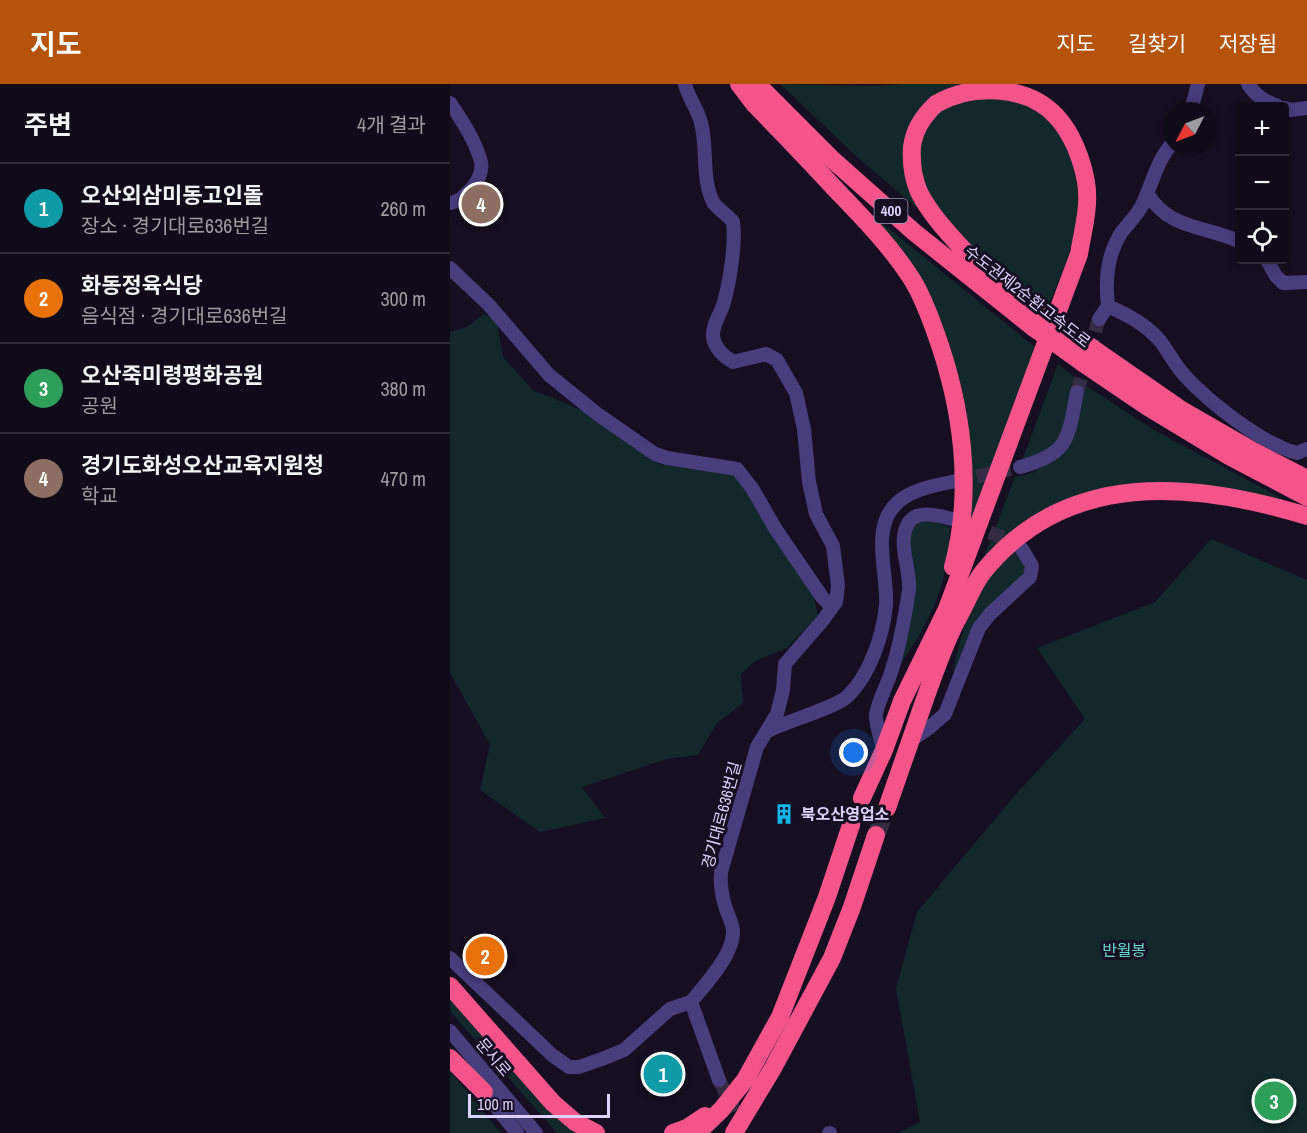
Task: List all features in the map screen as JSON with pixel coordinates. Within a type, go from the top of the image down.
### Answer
[{"type":"highway","points":[[738,84],[874,228],[914,281],[942,349],[955,396],[962,449],[963,498],[947,621],[887,808]]},
{"type":"highway","name":"수도권제2순환고속도로","points":[[757,84],[833,160],[914,232],[1034,328],[1148,407],[1229,456],[1307,497]]},
{"type":"highway","name":"수도권제2순환고속도로","points":[[769,84],[819,133],[895,201],[979,267],[1180,409],[1253,452],[1307,479]]},
{"type":"highway","points":[[947,621],[954,615],[1083,272],[1096,213],[1092,171],[1085,146],[1073,123],[1046,94],[1023,84]]},
{"type":"highway","points":[[947,621],[947,609],[1079,254],[1087,212],[1086,181],[1068,131],[1055,114],[1034,99],[1014,89],[992,85],[955,91],[943,98],[927,112],[918,126],[913,141],[913,173],[919,191],[931,211],[979,267]]},
{"type":"highway","points":[[862,798],[884,750],[902,701],[947,621],[982,573],[1006,547],[1036,523],[1065,508],[1129,492],[1164,490],[1243,498],[1307,516]]},
{"type":"highway","points":[[697,1133],[735,1093],[757,1060],[780,1017],[827,897],[851,825]]},
{"type":"highway","points":[[740,1131],[832,958],[876,835]]},
{"type":"highway","points":[[450,986],[553,1103],[575,1122],[596,1133]]},
{"type":"highway","points":[[710,1133],[745,1100],[783,1048]]},
{"type":"highway","points":[[450,1058],[484,1092]]},
{"type":"highway","points":[[673,1133],[696,1122],[711,1111],[732,1091],[757,1060]]},
{"type":"street","name":"경기대로636번길","points":[[450,958],[552,1055],[569,1067],[579,1067],[624,1050],[669,1009],[691,1002],[723,961],[730,944],[733,931],[724,905],[720,884],[721,872],[757,747],[777,714],[783,690],[784,664],[836,602],[838,586],[833,546],[816,514],[809,482],[804,429],[796,393],[777,360],[766,354],[733,362],[718,351],[715,344],[713,335],[715,323],[725,298],[735,234],[733,222],[714,204],[707,180],[702,124],[685,84]]},
{"type":"street","points":[[1193,102],[1198,84]]},
{"type":"street","points":[[1248,84],[1254,94],[1265,102]]},
{"type":"street","points":[[450,103],[471,139],[481,163],[480,175],[471,189],[457,202],[450,203]]},
{"type":"street","points":[[1289,109],[1307,108]]},
{"type":"street","points":[[1100,319],[1108,306],[1108,263],[1114,246],[1122,232],[1138,214],[1164,156]]},
{"type":"street","points":[[1147,194],[1162,213],[1181,225],[1235,240]]},
{"type":"street","points":[[1269,264],[1283,283],[1307,282]]},
{"type":"street","points":[[450,268],[488,304],[549,375],[596,413],[655,453],[667,458],[737,469],[752,488],[775,528],[822,597],[832,607]]},
{"type":"street","points":[[1108,306],[1141,323],[1160,341],[1186,377],[1258,435],[1288,451],[1297,453],[1307,449]]},
{"type":"street","points":[[1020,467],[1037,463],[1060,448],[1068,435],[1077,392]]},
{"type":"street","points":[[766,732],[846,699],[857,686],[869,664],[882,631],[886,582],[881,534],[888,516],[896,503],[910,494],[956,481]]},
{"type":"street","points":[[884,750],[876,715],[902,634],[909,586],[904,542],[906,530],[909,522],[915,517],[936,515],[952,519]]},
{"type":"street","points":[[910,741],[945,714],[979,628],[990,614],[1030,577],[1032,566],[1022,549]]},
{"type":"street","points":[[691,1002],[719,1080]]},
{"type":"street","name":"문시로","points":[[450,1030],[536,1133]]},
{"type":"street","name":"문시로","points":[[450,1050],[518,1133]]},
{"type":"green space","points":[[780,84],[876,86],[964,84],[938,95],[910,135],[924,214],[856,156]]},
{"type":"green space","points":[[959,96],[1013,96],[1047,117],[1065,142],[1074,165],[1078,194],[1077,225],[1068,257],[1048,307],[972,246],[929,198],[918,164],[923,131],[931,117]]},
{"type":"green space","points":[[871,214],[1036,348],[966,536],[967,418],[950,346],[928,295]]},
{"type":"green space","points":[[484,314],[497,322],[503,357],[533,390],[591,414],[659,464],[736,476],[813,592],[818,615],[787,648],[755,661],[741,674],[743,703],[716,724],[698,755],[666,759],[582,787],[605,818],[540,832],[480,790],[490,745],[450,672],[450,332],[467,327]]},
{"type":"green space","points":[[1058,364],[1076,378],[1063,436],[1050,452],[1022,461]]},
{"type":"green space","points":[[1085,385],[1156,431],[1292,504],[1254,494],[1073,501],[979,569],[1015,477],[1032,473],[1052,461],[1075,433]]},
{"type":"green space","points":[[932,521],[950,527],[946,568],[936,602],[920,634],[898,668],[910,531],[915,523]]},
{"type":"green space","name":"반월봉","points":[[1211,539],[1307,580],[1307,1133],[899,1133],[920,1122],[896,988],[917,912],[1017,793],[1085,719],[1037,648],[1155,602]]},
{"type":"green space","points":[[1016,549],[1026,562],[1026,576],[973,629],[962,651],[952,681],[968,616],[990,576]]},
{"type":"green space","points":[[450,996],[581,1133],[557,1133],[450,1011]]},
{"type":"green space","points":[[450,1071],[501,1133],[450,1133]]},
{"type":"tunnel","points":[[1077,392],[1099,319]]},
{"type":"tunnel","points":[[956,481],[1020,467]]},
{"type":"tunnel","points":[[970,525],[1018,546]]},
{"type":"tunnel","points":[[851,825],[862,798]]},
{"type":"tunnel","points":[[876,835],[887,808]]},
{"type":"tunnel","points":[[719,1080],[743,1127]]},
{"type":"place","name":"경기도화성오산교육지원청","points":[[481,204]]},
{"type":"place","name":"북오산영업소","points":[[784,814]]},
{"type":"place","name":"화동정육식당","points":[[485,956]]},
{"type":"place","name":"오산외삼미동고인돌","points":[[663,1074]]},
{"type":"place","name":"오산죽미령평화공원","points":[[1274,1101]]}]
